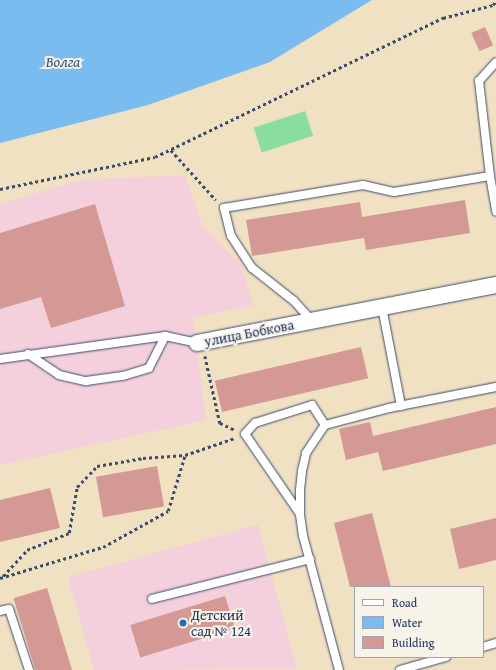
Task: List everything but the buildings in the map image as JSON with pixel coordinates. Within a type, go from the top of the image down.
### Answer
[{"type":"street","name":"улица Бобкова","points":[[199,342],[496,285]]},
{"type":"lane","points":[[496,62],[478,81],[496,211]]},
{"type":"lane","points":[[312,321],[294,301],[252,268],[231,236],[224,208],[363,185],[394,192],[490,176]]},
{"type":"lane","points":[[382,307],[401,406]]},
{"type":"lane","points":[[28,354],[59,375],[86,381],[123,376],[149,368],[165,336]]},
{"type":"lane","name":"улица Бобкова","points":[[0,360],[28,354],[165,336],[199,342]]},
{"type":"lane","points":[[339,670],[303,536],[300,514],[302,471],[306,453],[325,425],[401,406],[496,387]]},
{"type":"lane","points":[[300,514],[245,434],[255,423],[312,405],[325,425]]},
{"type":"lane","points":[[152,599],[310,559]]},
{"type":"lane","points":[[0,611],[9,609],[29,670]]},
{"type":"lane","points":[[484,647],[496,643]]},
{"type":"lane","points":[[400,670],[442,658]]},
{"type":"path","points":[[0,189],[155,157],[443,18],[493,5],[496,1]]},
{"type":"path","points":[[171,150],[224,208]]},
{"type":"path","points":[[199,342],[220,423],[245,434]]},
{"type":"path","points":[[1,578],[27,550],[69,533],[77,487],[97,466],[143,458],[185,455],[245,434]]},
{"type":"path","points":[[1,578],[103,547],[168,511],[185,455]]},
{"type":"shaded area","points":[[185,175],[203,227],[241,264],[253,305],[193,318],[206,420],[0,465],[0,204],[80,180]]},
{"type":"shaded area","name":"Детский сад № 124","points":[[258,525],[297,669],[94,670],[68,577]]},
{"type":"green space","points":[[305,111],[313,136],[262,152],[254,128]]},
{"type":"water","name":"Волга","points":[[0,0],[372,0],[270,62],[148,105],[0,143]]},
{"type":"place","name":"Детский сад № 124","points":[[183,623]]}]
